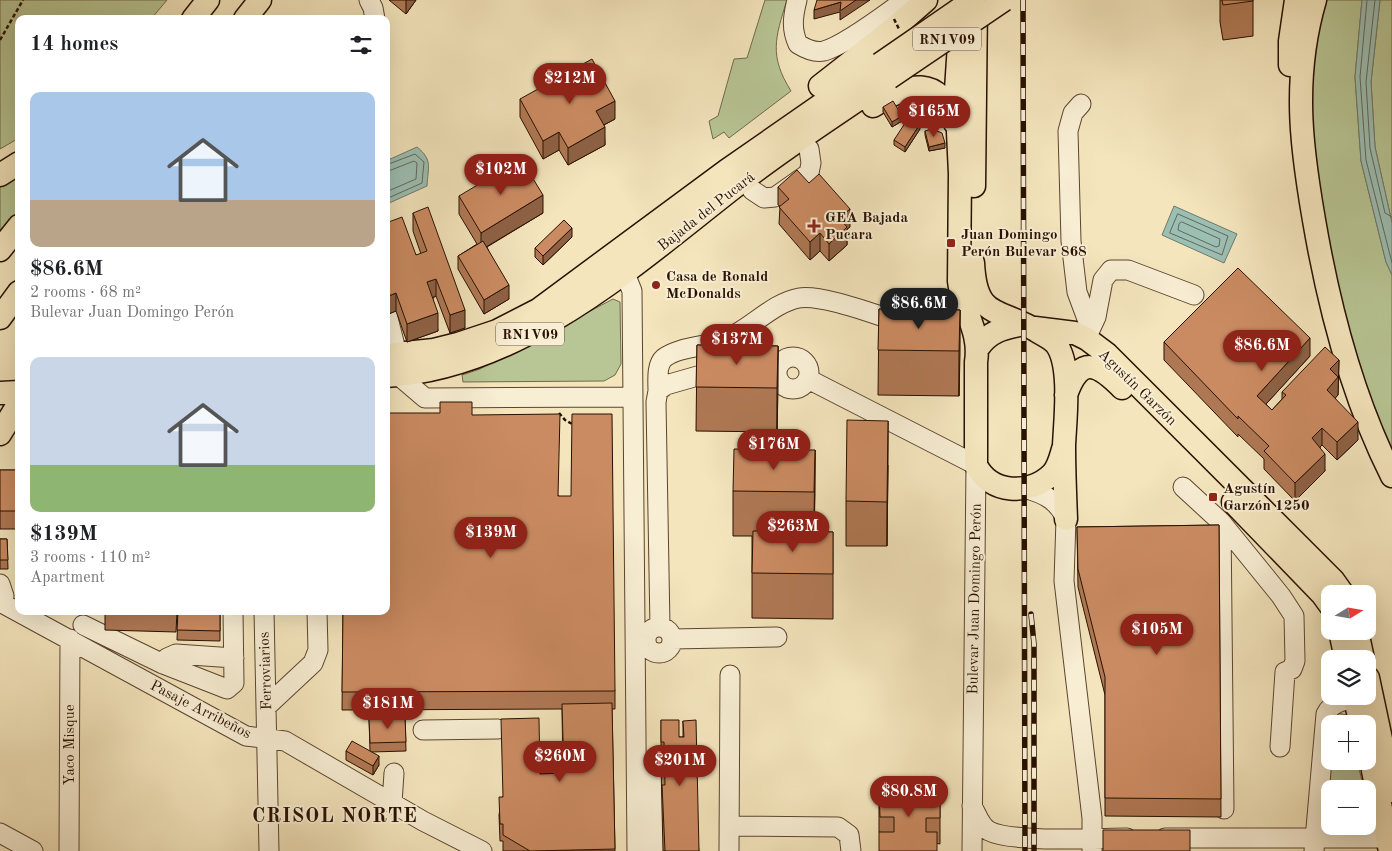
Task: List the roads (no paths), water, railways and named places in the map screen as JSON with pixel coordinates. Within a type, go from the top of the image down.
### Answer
[{"type":"main road","points":[[196,15],[208,0]]},
{"type":"main road","points":[[248,15],[260,0]]},
{"type":"main road","points":[[622,261],[678,193],[843,69],[926,0]]},
{"type":"main road","name":"Bajada del Pucará","points":[[392,365],[497,331],[538,310],[622,261],[726,171],[884,71],[1004,0]]},
{"type":"main road","points":[[1296,0],[1290,41],[1290,58],[1302,152],[1323,271],[1335,324],[1360,400],[1392,476]]},
{"type":"main road","points":[[1302,152],[1302,64],[1315,0]]},
{"type":"main road","points":[[972,1],[975,286],[980,299],[988,308],[1028,326],[1049,338],[1059,350],[1064,366],[1066,518]]},
{"type":"main road","name":"Bajada del Pucará","points":[[622,261],[655,250],[972,1]]},
{"type":"main road","name":"Bulevar Juan Domingo Perón","points":[[968,460],[978,348],[974,323],[961,296],[959,281],[960,174],[957,128],[958,42],[972,1]]},
{"type":"main road","points":[[655,250],[752,190],[891,94],[915,86],[925,88],[945,102],[950,109],[957,128]]},
{"type":"main road","points":[[0,175],[15,166]]},
{"type":"main road","points":[[0,250],[15,231]]},
{"type":"main road","points":[[15,298],[0,319],[15,321]]},
{"type":"main road","points":[[978,348],[995,331],[1028,326]]},
{"type":"main road","name":"Agustín Garzón","points":[[1028,326],[1089,333],[1107,354],[1337,585]]},
{"type":"main road","name":"Agustín Garzón","points":[[1065,396],[1072,378],[1077,372],[1087,367],[1103,369],[1321,592]]},
{"type":"main road","points":[[0,393],[15,392]]},
{"type":"main road","points":[[0,435],[15,410]]},
{"type":"main road","points":[[0,435],[15,425]]},
{"type":"main road","points":[[968,460],[991,483],[1006,488],[1027,489],[1051,475],[1060,460],[1064,446]]},
{"type":"main road","points":[[1366,705],[1392,791]]},
{"type":"main road","points":[[1373,770],[1390,842]]},
{"type":"street","points":[[369,0],[374,15]]},
{"type":"street","points":[[797,0],[793,26],[794,36],[798,44],[811,51],[818,51],[832,48],[905,0]]},
{"type":"street","points":[[1081,104],[1073,113],[1068,131],[1071,241],[1077,292],[1089,333]]},
{"type":"street","points":[[622,261],[632,292],[636,851]]},
{"type":"street","points":[[1089,333],[1096,317],[1103,280],[1110,270],[1128,270],[1194,296]]},
{"type":"street","points":[[777,638],[666,633],[656,402],[659,368],[662,360],[671,354],[735,335],[785,302],[800,298],[820,299],[922,328]]},
{"type":"street","points":[[953,336],[978,348]]},
{"type":"street","points":[[390,345],[392,365],[440,411]]},
{"type":"street","points":[[758,359],[767,360],[778,366],[786,359],[797,357],[806,363],[809,374],[808,379],[867,411],[968,460]]},
{"type":"street","points":[[658,391],[666,385],[740,364]]},
{"type":"street","points":[[425,398],[468,403],[549,396],[633,397]]},
{"type":"street","name":"Bulevar Juan Domingo Perón","points":[[968,460],[972,851]]},
{"type":"street","points":[[1183,487],[1221,522],[1281,596],[1294,616],[1295,661],[1292,668],[1285,672],[1280,747]]},
{"type":"street","points":[[1027,489],[1039,492],[1052,499],[1062,510],[1066,518],[1064,581],[1092,845]]},
{"type":"street","points":[[1221,522],[1224,809]]},
{"type":"street","points":[[0,584],[4,596],[2,603]]},
{"type":"street","name":"Pasaje Arribeños","points":[[2,603],[15,610]]},
{"type":"street","name":"Pasaje Arribeños","points":[[25,615],[246,736],[285,741],[392,803],[482,851]]},
{"type":"street","points":[[83,625],[163,664],[227,688],[234,683],[233,615]]},
{"type":"street","name":"Ferroviarios","points":[[264,615],[268,846]]},
{"type":"street","points":[[267,706],[313,663],[318,650],[317,615]]},
{"type":"street","name":"Yaco Misque","points":[[69,851],[70,639]]},
{"type":"street","points":[[163,664],[166,658],[176,654],[234,658]]},
{"type":"street","points":[[729,851],[730,674]]},
{"type":"street","points":[[1315,844],[1326,714],[1332,705]]},
{"type":"street","points":[[423,730],[498,729]]},
{"type":"street","points":[[653,761],[656,851]]},
{"type":"street","points":[[392,803],[394,773]]},
{"type":"street","points":[[972,804],[983,826],[988,831],[1009,836],[1092,845],[1146,838],[1315,844],[1390,842]]},
{"type":"street","points":[[729,826],[838,827],[849,835],[851,851]]},
{"type":"street","points":[[0,834],[33,851]]},
{"type":"street","points":[[981,851],[987,844],[1009,836]]},
{"type":"street","points":[[268,846],[285,851]]},
{"type":"water","points":[[1362,0],[1380,0],[1371,82],[1375,147],[1392,223],[1392,275],[1386,262],[1361,161],[1355,77]]},
{"type":"water","points":[[417,147],[427,160],[427,186],[390,203],[390,159]]},
{"type":"water","points":[[1174,206],[1237,234],[1224,263],[1162,235]]},
{"type":"railway","points":[[1023,0],[1025,851]]},
{"type":"railway","points":[[1031,614],[1034,644],[1034,851]]},
{"type":"place","name":"GEA Bajada Pucara","points":[[814,226]]},
{"type":"place","name":"Juan Domingo Perón Bulevar 868","points":[[951,243]]},
{"type":"place","name":"Casa de Ronald McDonalds","points":[[656,285]]},
{"type":"place","name":"Agustín Garzón 1250","points":[[1213,497]]},
{"type":"district","name":"CRISOL NORTE","points":[[335,815]]}]
